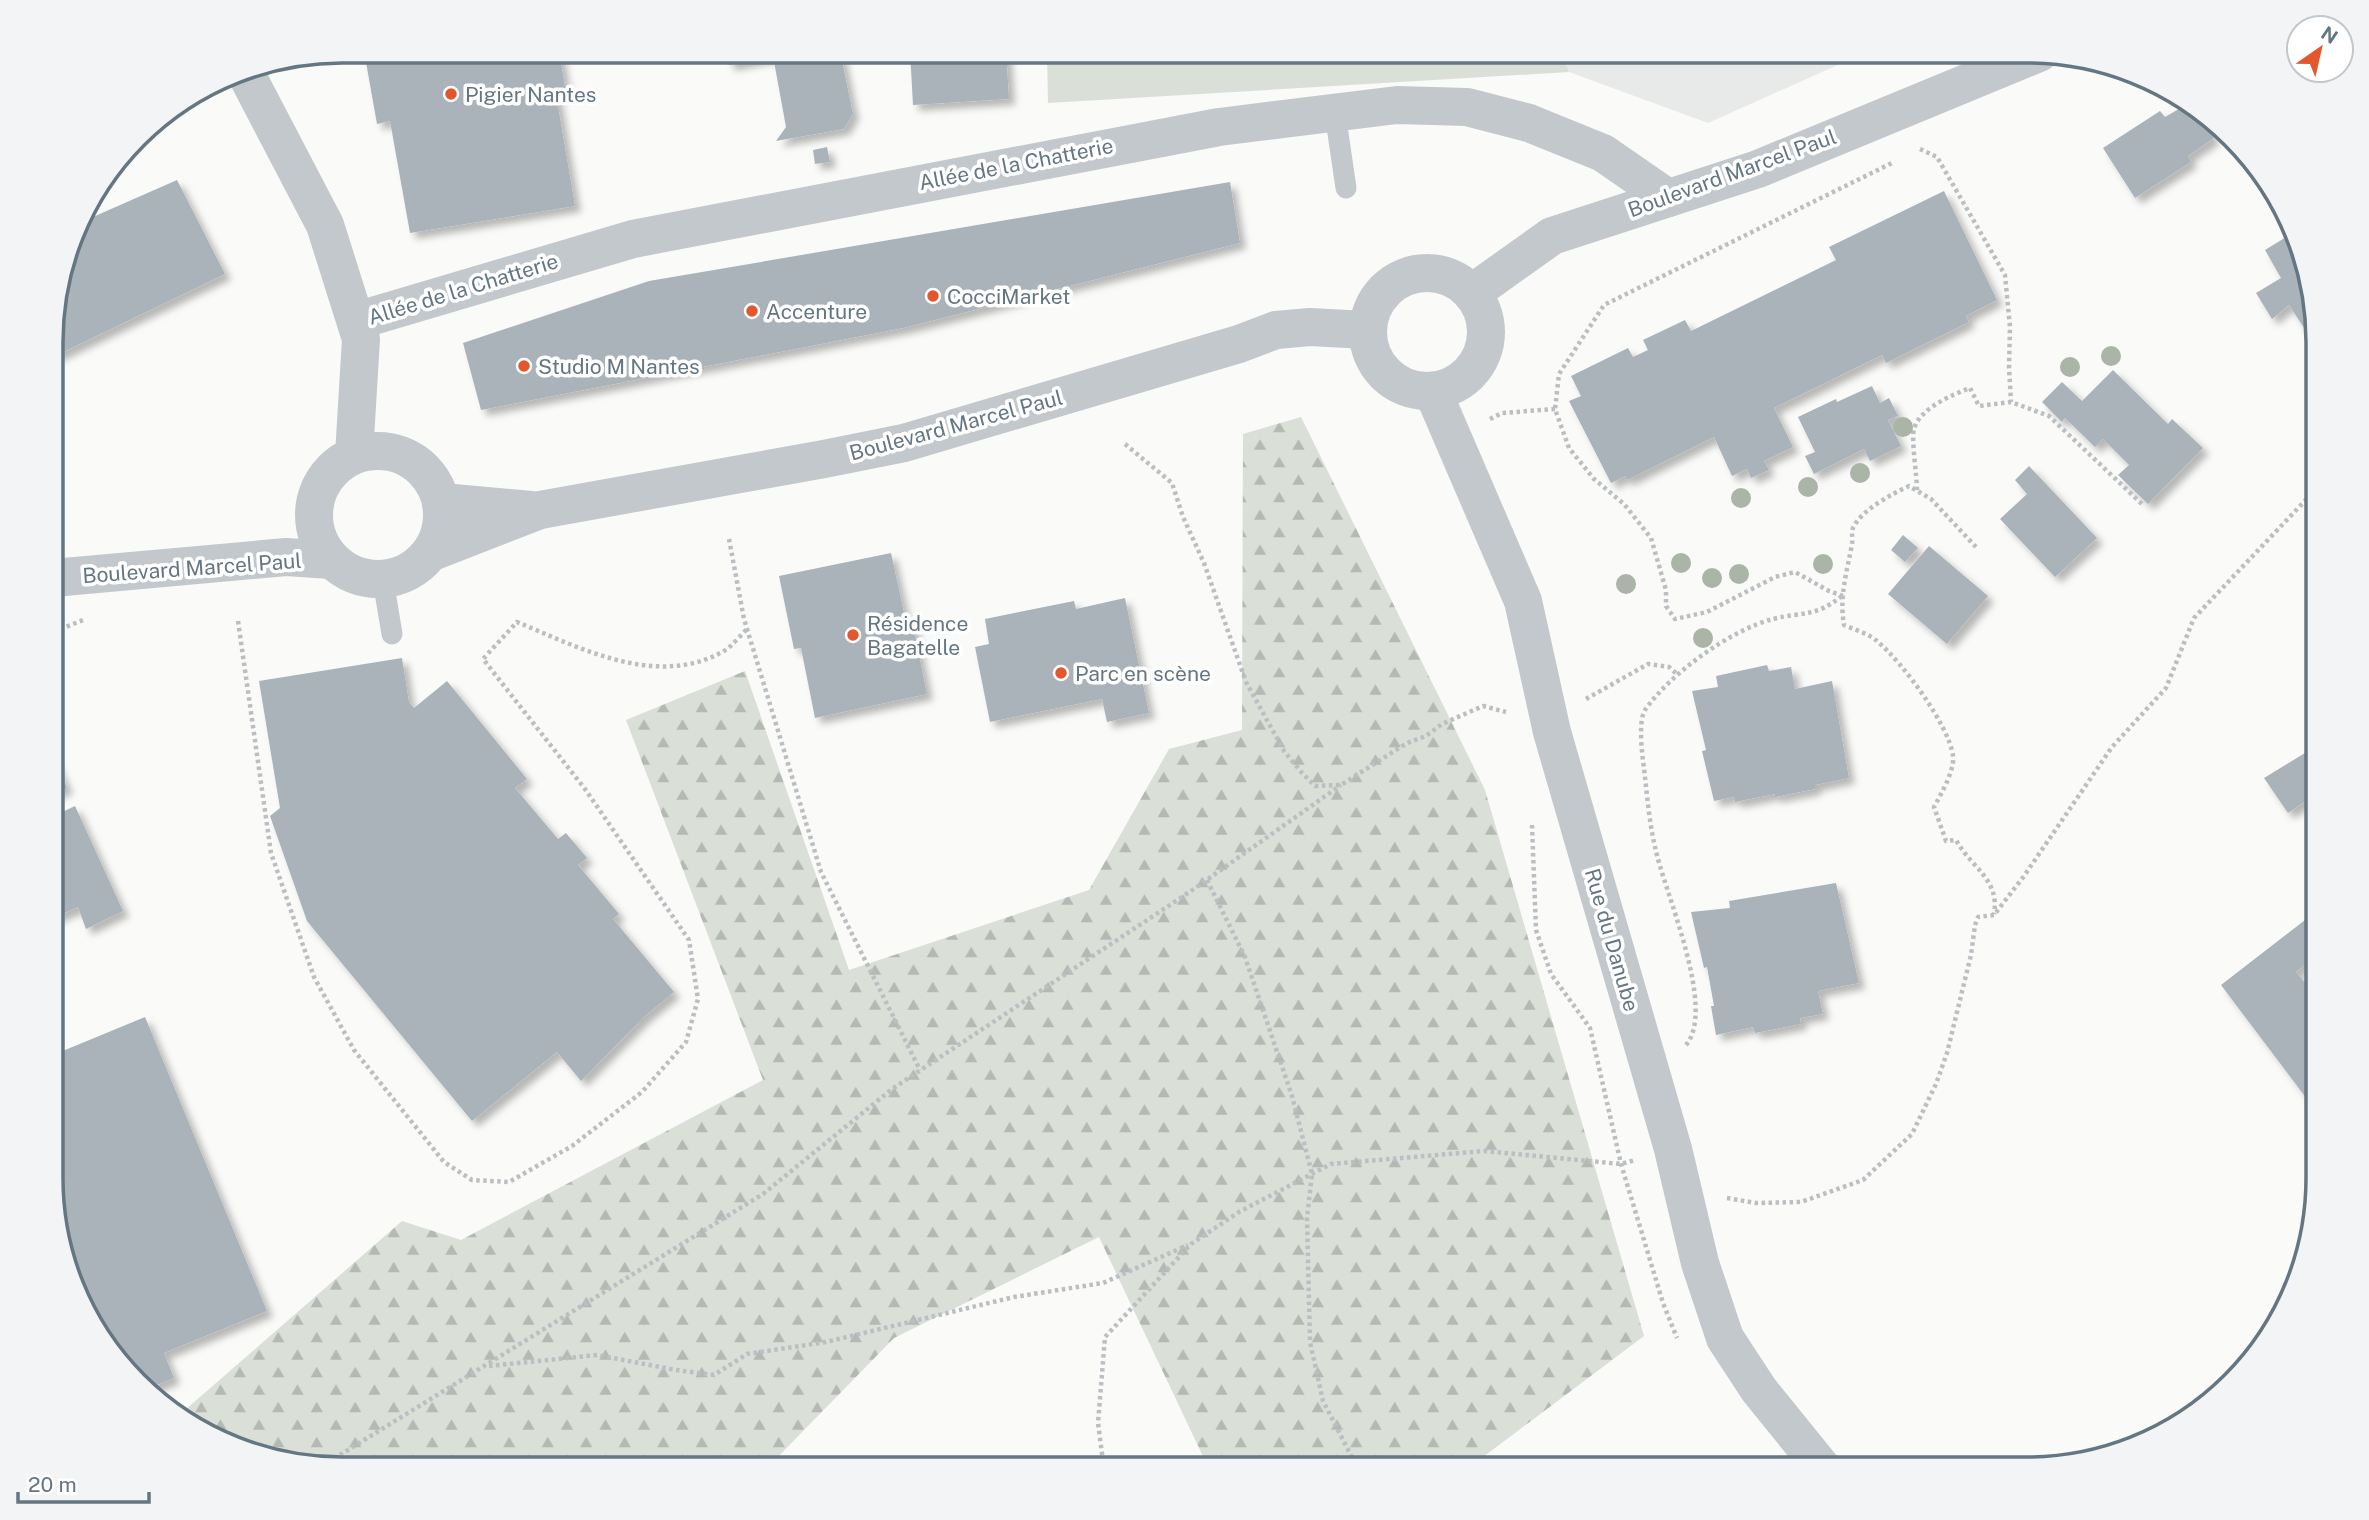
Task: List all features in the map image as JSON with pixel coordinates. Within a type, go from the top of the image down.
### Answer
[{"type":"street","name":"Boulevard Marcel Paul","points":[[1472,293],[1552,236],[1758,169],[1998,63]]},
{"type":"street","points":[[249,79],[325,225],[356,321],[361,339],[354,455]]},
{"type":"street","name":"Allée de la Chatterie","points":[[356,321],[633,239],[1179,134],[1397,105],[1467,107],[1529,123],[1603,153],[1668,198]]},
{"type":"street","points":[[1430,272],[1453,278],[1472,293],[1485,315],[1486,342],[1477,366],[1458,384],[1433,393],[1408,390],[1385,376],[1371,355],[1366,330],[1372,307],[1386,288],[1406,276],[1430,272]]},
{"type":"street","name":"Boulevard Marcel Paul","points":[[432,552],[540,510],[904,443],[1226,348],[1276,330],[1310,327],[1366,330]]},
{"type":"street","name":"Rue du Danube","points":[[1433,393],[1523,601],[1532,716],[1645,1053],[1673,1149],[1700,1263],[1725,1338],[1759,1390],[1813,1457]]},
{"type":"street","points":[[382,451],[409,458],[430,476],[442,502],[442,528],[432,552],[411,572],[383,580],[355,576],[331,560],[315,533],[314,502],[328,473],[354,455],[382,451]]},
{"type":"street","name":"Boulevard Marcel Paul","points":[[442,502],[540,510]]},
{"type":"street","name":"Boulevard Marcel Paul","points":[[63,577],[286,557],[331,560]]},
{"type":"lane","points":[[1335,113],[1346,188]]},
{"type":"lane","points":[[383,580],[392,634]]},
{"type":"path","points":[[1908,155],[1920,149],[1937,158],[2005,275],[2010,327],[2011,402]]},
{"type":"path","points":[[1843,596],[1795,572],[1775,577],[1707,612],[1675,619],[1666,606],[1666,590],[1651,538],[1624,504],[1594,479],[1569,448],[1555,409],[1559,374],[1604,305],[1896,161]]},
{"type":"path","points":[[1917,491],[1913,430],[1922,417],[1943,399],[1970,388],[1979,406],[2011,402],[2049,416],[2142,504]]},
{"type":"path","points":[[1125,444],[1172,484],[1183,517],[1204,563],[1246,682],[1284,751],[1315,786],[1341,785]]},
{"type":"path","points":[[1976,547],[1931,499],[1909,486],[1887,496],[1860,519],[1852,530],[1853,542],[1844,578],[1841,610],[1844,625],[1877,640],[1912,680],[1940,723],[1953,757],[1945,786],[1934,807],[1946,841],[1956,840],[1965,856],[1992,885],[1996,901],[1994,915]]},
{"type":"path","points":[[1682,1189],[1756,1203],[1801,1202],[1863,1180],[1912,1134],[1936,1084],[1947,1053],[1978,917],[1994,915],[2024,876],[2112,747],[2166,688],[2194,618],[2306,500]]},
{"type":"path","points":[[729,539],[747,629],[821,872],[920,1070]]},
{"type":"path","points":[[1645,1053],[1681,1050],[1693,1036],[1695,989],[1675,907],[1655,848],[1641,750],[1643,713],[1678,675],[1731,636],[1772,619],[1814,613],[1827,608],[1843,596]]},
{"type":"path","points":[[238,621],[271,853],[314,977],[354,1050],[444,1162],[472,1180],[509,1182],[572,1146],[642,1092],[686,1042],[698,999],[689,940],[586,789],[483,659],[517,622],[607,658],[663,668],[709,658],[726,650],[747,629]]},
{"type":"path","points":[[337,1457],[763,1194],[892,1089],[1207,880],[1341,785],[1407,743],[1483,706],[1532,716],[1589,698],[1648,664],[1669,667],[1678,675]]},
{"type":"path","points":[[1207,880],[1245,957],[1292,1096],[1312,1174],[1307,1218],[1310,1342],[1323,1401],[1352,1457]]},
{"type":"path","points":[[484,1366],[597,1355],[676,1370],[714,1374],[747,1354],[826,1342],[1014,1297],[1103,1283],[1191,1244],[1239,1212],[1331,1164],[1484,1151],[1621,1164],[1673,1149]]},
{"type":"path","points":[[1102,1457],[1098,1423],[1105,1337],[1191,1244]]},
{"type":"shaded area","points":[[1566,63],[1842,63],[1708,123],[1569,72]]},
{"type":"green space","points":[[1047,63],[1566,63],[1569,72],[1048,103]]},
{"type":"green space","points":[[1301,417],[1485,790],[1644,1336],[1483,1457],[1203,1457],[1099,1237],[894,1338],[778,1457],[305,1455],[270,1448],[235,1436],[186,1409],[402,1221],[461,1240],[763,1080],[626,720],[745,671],[849,970],[1089,890],[1169,749],[1242,730],[1243,434]]},
{"type":"building","points":[[366,63],[561,63],[566,93],[556,94],[575,206],[410,233],[390,121],[377,124]]},
{"type":"building","points":[[774,63],[842,63],[853,114],[844,129],[776,141],[786,127]]},
{"type":"building","points":[[911,63],[1007,63],[1009,99],[913,105]]},
{"type":"building","points":[[2180,108],[2209,131],[2214,138],[2188,156],[2191,162],[2135,198],[2103,148],[2160,111],[2165,117]]},
{"type":"building","points":[[827,147],[830,162],[815,164],[813,150]]},
{"type":"building","points":[[177,180],[225,274],[63,352],[68,287],[78,252],[92,217]]},
{"type":"building","points":[[1230,182],[1240,243],[903,328],[481,410],[463,343],[649,281]]},
{"type":"building","points":[[1944,191],[1997,300],[1966,316],[1969,322],[1886,363],[1882,355],[1774,408],[1793,447],[1764,461],[1769,470],[1751,478],[1747,469],[1732,476],[1714,437],[1627,480],[1625,476],[1611,483],[1569,401],[1581,396],[1571,376],[1628,348],[1633,357],[1648,350],[1643,340],[1685,320],[1691,331],[1836,260],[1829,247]]},
{"type":"building","points":[[2286,237],[2301,287],[2305,330],[2289,305],[2272,319],[2256,293],[2281,278],[2265,250]]},
{"type":"building","points":[[2113,370],[2168,424],[2172,419],[2203,448],[2148,504],[2118,475],[2129,465],[2103,439],[2095,447],[2065,418],[2062,422],[2042,402],[2062,382],[2082,401]]},
{"type":"building","points":[[1872,386],[1880,403],[1889,398],[1898,416],[1888,420],[1901,446],[1870,461],[1864,449],[1814,474],[1805,456],[1815,452],[1798,417]]},
{"type":"building","points":[[2029,466],[2097,538],[2055,577],[2000,519],[2027,494],[2015,480]]},
{"type":"building","points":[[1903,535],[1918,548],[1905,562],[1891,550]]},
{"type":"building","points":[[1929,546],[1988,596],[1947,644],[1888,594]]},
{"type":"building","name":"Résidence Bagatelle","points":[[891,553],[906,622],[912,621],[927,694],[815,718],[801,648],[794,649],[779,576]]},
{"type":"building","name":"Parc en scène","points":[[1125,598],[1149,713],[1107,722],[1102,699],[990,722],[975,647],[989,644],[985,619],[1074,601],[1076,609]]},
{"type":"building","points":[[402,658],[409,702],[414,708],[447,681],[527,779],[515,788],[558,839],[566,833],[587,858],[578,865],[619,914],[613,919],[674,992],[644,1017],[581,1081],[557,1052],[472,1121],[307,921],[270,816],[280,808],[259,681]]},
{"type":"building","points":[[1767,665],[1769,671],[1791,667],[1795,689],[1832,681],[1849,778],[1815,785],[1815,789],[1775,797],[1775,794],[1735,802],[1734,797],[1714,801],[1702,751],[1706,750],[1692,691],[1718,687],[1716,676]]},
{"type":"building","points":[[2306,755],[2306,801],[2288,813],[2264,778]]},
{"type":"building","points":[[75,806],[123,911],[86,929],[78,907],[63,914],[63,812]]},
{"type":"building","points":[[1836,883],[1859,983],[1818,991],[1823,1014],[1800,1018],[1801,1024],[1755,1033],[1753,1027],[1716,1035],[1707,967],[1704,968],[1691,912],[1730,908],[1729,901]]},
{"type":"building","points":[[2306,921],[2306,964],[2296,972],[2306,984],[2306,1098],[2221,985]]},
{"type":"building","points":[[145,1017],[267,1311],[164,1353],[174,1378],[156,1386],[132,1362],[100,1318],[84,1285],[72,1250],[65,1215],[63,1178],[63,1051]]},
{"type":"place","name":"Pigier Nantes","points":[[451,94]]},
{"type":"place","name":"CocciMarket","points":[[933,296]]},
{"type":"place","name":"Accenture","points":[[752,311]]},
{"type":"place","name":"Studio M Nantes","points":[[524,366]]},
{"type":"place","name":"Résidence Bagatelle","points":[[853,635]]},
{"type":"place","name":"Parc en scène","points":[[1061,673]]}]
